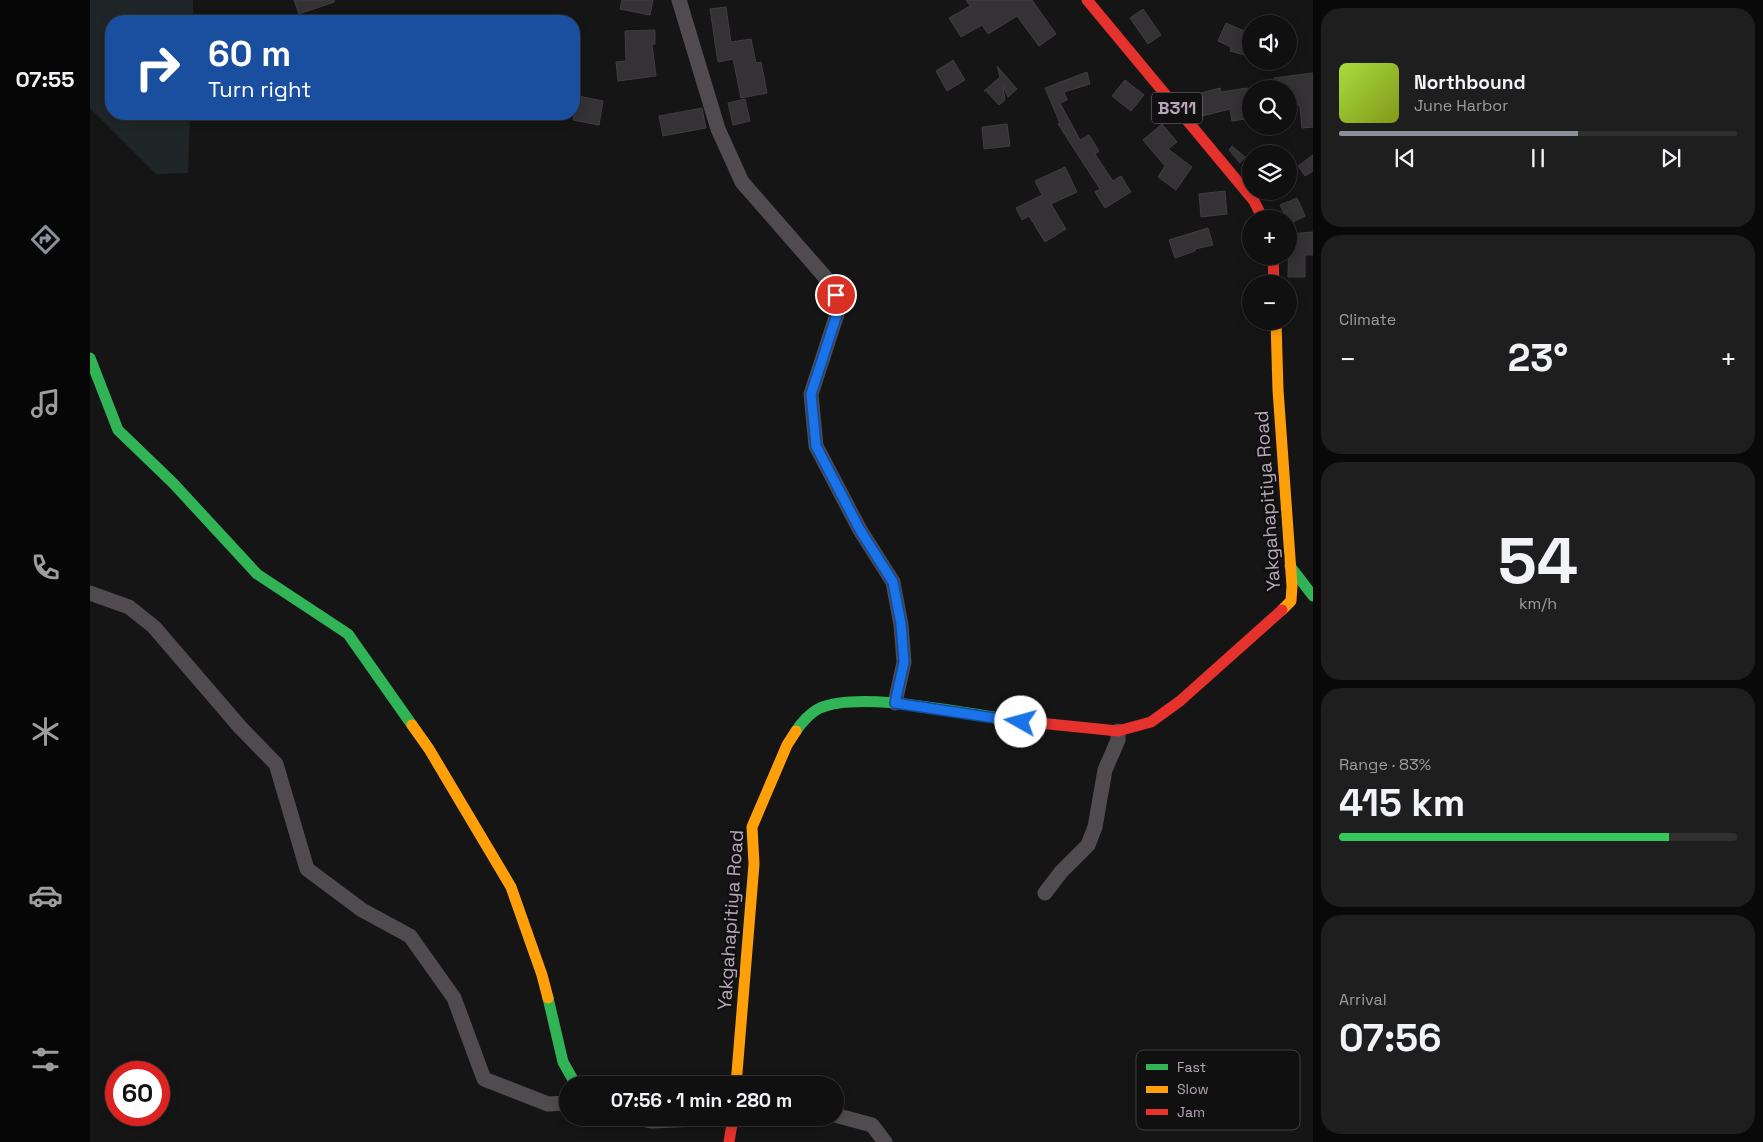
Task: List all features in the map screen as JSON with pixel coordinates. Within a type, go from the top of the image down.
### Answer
[{"type":"main road","name":"B311","points":[[1087,0],[1254,201],[1258,210]]},
{"type":"main road","name":"Yakgahapitiya Road","points":[[737,1076],[754,864],[752,827],[788,745],[800,725],[819,708],[846,701],[895,703],[1002,719],[1118,731],[1151,722],[1180,701],[1275,618],[1291,601],[1292,586],[1278,390],[1276,330]]},
{"type":"main road","points":[[90,358],[118,430],[173,483],[257,574],[348,634],[430,748],[511,887],[542,975],[563,1062],[571,1076]]},
{"type":"main road","points":[[1290,566],[1313,597]]},
{"type":"main road","points":[[729,1142],[732,1126]]},
{"type":"street","points":[[679,0],[718,129],[742,182],[832,285],[840,305],[811,394],[816,446],[860,530],[893,582],[901,624],[904,662],[895,703]]},
{"type":"street","points":[[90,593],[129,607],[154,627],[240,727],[276,764],[307,869],[362,910],[410,936],[454,998],[484,1079],[548,1104],[559,1103]]},
{"type":"street","points":[[1291,601],[1313,597]]},
{"type":"street","points":[[1045,893],[1061,872],[1088,846],[1095,827],[1106,770],[1118,740],[1118,731]]},
{"type":"street","points":[[844,1117],[872,1125],[885,1142]]},
{"type":"shaded area","points":[[90,0],[193,0],[193,15],[105,15],[105,120],[190,120],[188,173],[156,174],[90,108]]},
{"type":"building","points":[[294,0],[334,0],[334,2],[299,14]]},
{"type":"building","points":[[622,0],[653,0],[650,15],[620,9]]},
{"type":"building","points":[[966,0],[1032,0],[1056,34],[1039,46],[1017,16],[988,34],[982,25],[961,37],[949,18],[970,6]]},
{"type":"building","points":[[726,7],[731,42],[751,39],[756,63],[761,62],[767,93],[741,98],[733,59],[718,62],[710,9]]},
{"type":"building","points":[[1143,9],[1161,35],[1148,44],[1130,18]]},
{"type":"building","points":[[1226,23],[1242,30],[1242,54],[1230,51],[1231,47],[1218,41]]},
{"type":"building","points":[[655,30],[655,44],[652,44],[656,76],[618,81],[616,62],[626,61],[625,31]]},
{"type":"building","points":[[953,60],[965,80],[947,91],[936,71]]},
{"type":"building","points":[[997,66],[1017,89],[1008,97],[1003,86],[1005,100],[999,105],[984,91],[1000,77]]},
{"type":"building","points":[[1087,72],[1090,84],[1064,92],[1067,100],[1060,103],[1080,140],[1089,135],[1099,151],[1095,154],[1113,181],[1121,176],[1131,192],[1105,208],[1095,192],[1100,189],[1058,124],[1060,123],[1045,88]]},
{"type":"building","points":[[1313,73],[1313,127],[1302,128],[1300,107],[1297,104],[1297,80],[1274,80],[1274,78]]},
{"type":"building","points":[[1125,80],[1144,95],[1131,111],[1112,96]]},
{"type":"building","points":[[1220,88],[1221,92],[1242,89],[1242,119],[1232,121],[1230,109],[1202,116],[1197,111],[1193,95]]},
{"type":"building","points":[[580,96],[603,101],[599,125],[573,120],[580,120]]},
{"type":"building","points":[[745,99],[750,121],[733,125],[728,103]]},
{"type":"building","points":[[702,108],[706,128],[663,136],[659,116]]},
{"type":"building","points":[[1007,124],[1010,146],[984,149],[982,127]]},
{"type":"building","points":[[1162,124],[1177,142],[1168,149],[1192,167],[1176,190],[1158,177],[1165,166],[1143,140]]},
{"type":"building","points":[[1232,146],[1242,154],[1240,163],[1229,150]]},
{"type":"building","points":[[1313,155],[1313,171],[1305,176],[1298,166]]},
{"type":"building","points":[[1065,167],[1077,192],[1051,204],[1066,229],[1045,242],[1029,216],[1022,220],[1016,208],[1042,195],[1035,181]]},
{"type":"building","points":[[1225,191],[1227,214],[1201,217],[1199,194]]},
{"type":"building","points":[[1297,198],[1305,216],[1297,220],[1297,210],[1282,210],[1280,205],[1297,200]]},
{"type":"building","points":[[1208,228],[1213,245],[1195,249],[1195,251],[1175,258],[1169,240]]},
{"type":"building","points":[[1313,232],[1313,255],[1305,255],[1305,277],[1288,275],[1288,265],[1297,265],[1297,233]]},
{"type":"traffic: fast","points":[[90,358],[118,430],[173,483],[257,574],[348,634],[412,725]]},
{"type":"traffic: fast","points":[[1290,566],[1313,596]]},
{"type":"traffic: fast","points":[[796,731],[806,718],[820,708],[840,703],[864,701],[922,706],[1029,722]]},
{"type":"traffic: fast","points":[[548,998],[563,1062],[571,1076]]},
{"type":"traffic: slow","points":[[1276,330],[1278,390],[1292,586],[1291,601],[1282,610]]},
{"type":"traffic: slow","points":[[412,725],[429,749],[511,887],[542,975],[548,998]]},
{"type":"traffic: slow","points":[[737,1076],[754,864],[752,827],[787,745],[796,731]]},
{"type":"traffic: jam","points":[[1087,0],[1254,201],[1258,210]]},
{"type":"traffic: jam","points":[[1273,265],[1274,275]]},
{"type":"traffic: jam","points":[[1029,722],[1118,731],[1151,722],[1180,701],[1282,610]]},
{"type":"traffic: jam","points":[[729,1142],[732,1126]]},
{"type":"route","points":[[836,295],[840,305],[811,394],[816,446],[860,530],[893,582],[901,624],[904,662],[895,703],[1021,722]]}]
